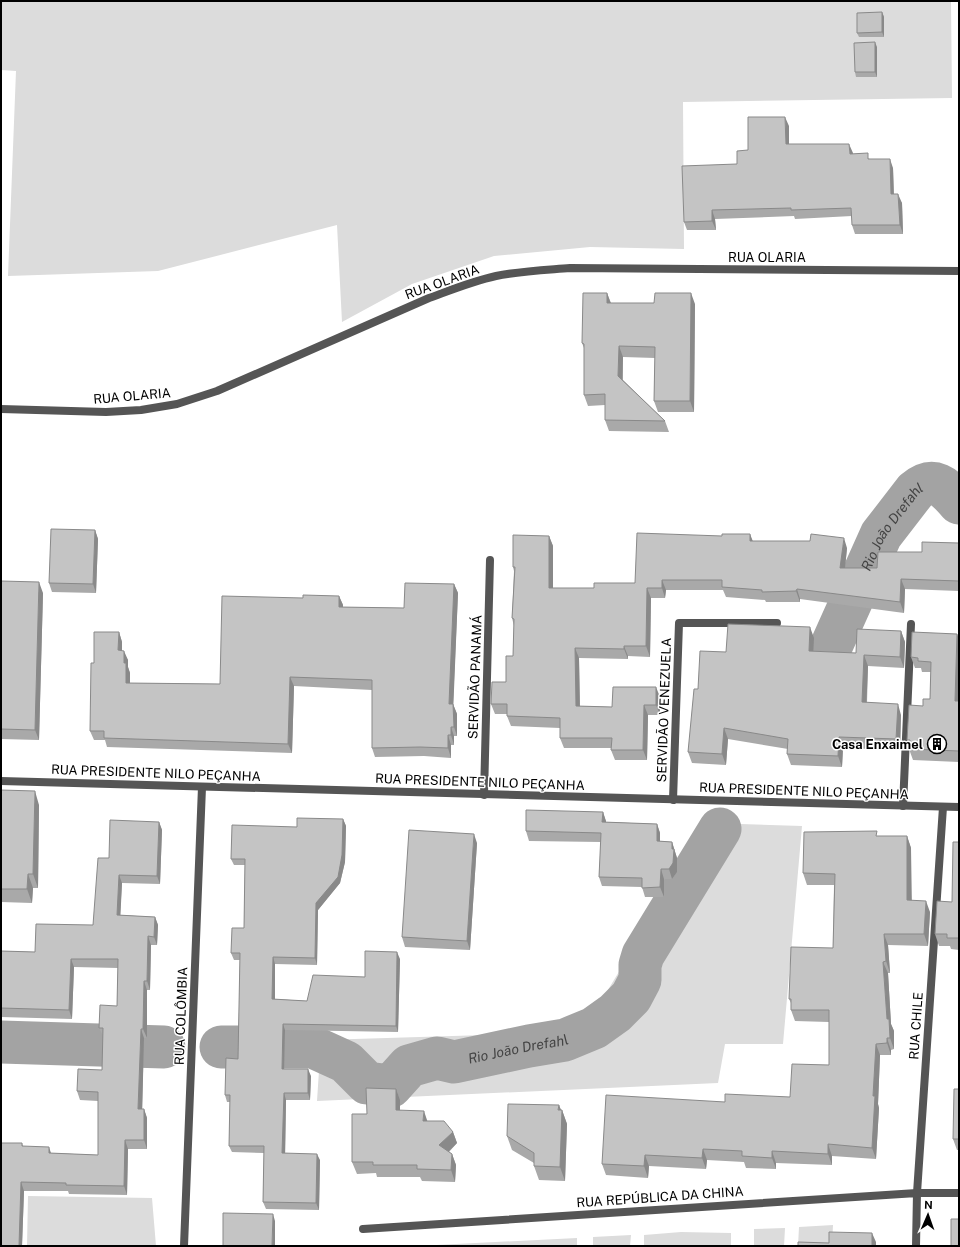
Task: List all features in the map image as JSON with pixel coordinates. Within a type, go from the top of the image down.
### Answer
[{"type":"street","name":"RUA OLARIA","points":[[1,409],[106,412],[141,410],[177,404],[217,392],[461,286],[497,276],[536,270],[570,268],[959,271]]},
{"type":"street","name":"SERVIDÃO PANAMÁ","points":[[484,794],[490,560]]},
{"type":"street","name":"SERVIDÃO VENEZUELA","points":[[673,800],[679,623],[777,623]]},
{"type":"street","points":[[903,806],[911,624]]},
{"type":"street","name":"RUA PRESIDENTE NILO PEÇANHA","points":[[1,781],[959,807]]},
{"type":"street","name":"RUA COLÔMBIA","points":[[184,1246],[202,787]]},
{"type":"street","name":"RUA CHILE","points":[[916,1246],[917,1193],[943,807]]},
{"type":"street","name":"RUA REPÚBLICA DA CHINA","points":[[363,1229],[917,1193],[959,1193]]},
{"type":"shaded area","points":[[1,1],[951,1],[952,98],[683,102],[684,249],[590,247],[494,256],[412,284],[342,322],[337,225],[158,271],[8,276],[16,71],[1,70]]},
{"type":"shaded area","points":[[709,823],[802,826],[783,1044],[725,1044],[718,1083],[317,1101],[321,1040],[550,1033],[570,1028],[585,1021],[597,1008]]},
{"type":"shaded area","points":[[28,1196],[152,1198],[156,1246],[27,1246]]},
{"type":"shaded area","points":[[833,1225],[832,1246],[798,1246],[799,1227]]},
{"type":"shaded area","points":[[785,1228],[784,1246],[754,1246],[754,1229]]},
{"type":"shaded area","points":[[681,1232],[731,1233],[731,1246],[644,1246],[644,1235]]},
{"type":"shaded area","points":[[631,1235],[630,1246],[593,1246],[593,1237]]},
{"type":"shaded area","points":[[577,1238],[577,1246],[436,1246],[436,1245]]},
{"type":"building","points":[[882,12],[882,32],[857,33],[857,13]]},
{"type":"building","points":[[875,42],[875,72],[855,72],[854,43]]},
{"type":"building","points":[[748,117],[785,117],[786,144],[849,144],[850,154],[868,153],[868,159],[890,159],[891,194],[898,194],[900,225],[852,225],[851,208],[712,210],[712,221],[684,222],[682,166],[737,164],[737,151],[748,150]]},
{"type":"building","points":[[583,293],[607,293],[607,303],[654,303],[655,293],[691,293],[690,401],[654,401],[655,347],[619,346],[618,376],[665,421],[605,420],[605,394],[584,395],[584,344],[582,343]]},
{"type":"building","points":[[51,529],[95,530],[93,584],[49,583]]},
{"type":"building","points":[[637,533],[722,536],[722,534],[750,534],[750,541],[810,541],[811,534],[844,538],[840,568],[877,568],[878,552],[922,552],[922,542],[959,543],[959,581],[901,579],[900,602],[797,589],[796,591],[762,592],[762,590],[722,587],[722,580],[662,580],[662,588],[647,588],[646,646],[624,646],[624,649],[575,648],[576,706],[612,707],[613,687],[656,687],[656,705],[644,705],[643,750],[611,750],[612,738],[560,738],[560,718],[507,716],[507,704],[491,704],[492,682],[506,682],[506,656],[513,656],[514,619],[512,618],[515,567],[513,567],[513,535],[549,536],[549,588],[594,588],[594,583],[635,583]]},
{"type":"building","points":[[1,581],[39,582],[35,730],[1,729]]},
{"type":"building","points":[[405,583],[454,584],[449,704],[453,704],[454,727],[451,727],[451,735],[448,735],[448,748],[372,748],[372,680],[290,677],[288,744],[104,738],[104,731],[90,731],[91,663],[94,663],[94,632],[119,632],[118,650],[124,651],[124,663],[126,663],[126,683],[220,684],[222,596],[303,598],[303,595],[339,596],[339,607],[404,608]]},
{"type":"building","points":[[728,624],[810,627],[809,651],[856,653],[857,629],[901,631],[900,657],[864,655],[862,702],[898,704],[896,739],[839,737],[838,756],[787,754],[788,739],[724,728],[722,754],[688,752],[694,689],[698,689],[700,651],[726,652]]},
{"type":"building","points":[[912,632],[957,634],[955,701],[959,701],[959,751],[909,749],[910,740],[907,740],[909,705],[923,706],[923,699],[930,699],[931,662],[918,661],[918,658],[911,657]]},
{"type":"building","points":[[1,790],[35,791],[33,874],[28,874],[27,889],[1,889]]},
{"type":"building","points":[[526,810],[603,812],[602,822],[657,824],[657,841],[672,842],[672,849],[674,849],[673,863],[669,869],[661,869],[660,887],[642,888],[642,878],[599,877],[601,833],[526,831]]},
{"type":"building","points":[[297,818],[343,819],[342,855],[338,877],[316,903],[315,958],[273,957],[272,999],[307,1001],[313,975],[365,977],[365,951],[397,952],[396,1026],[283,1024],[282,1069],[308,1069],[308,1093],[284,1093],[282,1153],[317,1154],[316,1203],[263,1202],[264,1146],[229,1146],[230,1095],[225,1095],[226,1058],[238,1059],[240,953],[231,953],[232,928],[244,928],[245,859],[231,859],[232,825],[297,827]]},
{"type":"building","points":[[110,820],[159,822],[157,876],[119,875],[117,915],[155,917],[154,937],[148,936],[147,981],[144,981],[143,1029],[141,1029],[138,1109],[144,1109],[144,1140],[125,1140],[124,1186],[66,1185],[66,1183],[21,1182],[19,1246],[1,1246],[1,1143],[22,1143],[22,1146],[49,1147],[49,1153],[98,1155],[98,1092],[77,1091],[78,1069],[102,1070],[103,1028],[99,1028],[100,1005],[117,1006],[118,959],[71,959],[69,1010],[1,1008],[1,951],[35,952],[36,924],[93,925],[98,858],[109,858]]},
{"type":"building","points":[[409,830],[474,834],[467,941],[402,937]]},
{"type":"building","points":[[877,831],[876,836],[907,836],[907,900],[926,901],[924,934],[884,934],[886,961],[883,962],[887,1019],[889,1019],[890,1038],[887,1038],[887,1043],[876,1044],[872,1148],[828,1144],[828,1154],[772,1151],[772,1158],[742,1156],[742,1151],[703,1149],[702,1158],[645,1155],[644,1166],[602,1164],[606,1095],[725,1102],[725,1094],[790,1097],[792,1064],[829,1065],[829,1010],[791,1010],[791,999],[789,999],[791,947],[833,948],[835,874],[803,873],[804,832]]},
{"type":"building","points":[[953,842],[959,842],[959,938],[947,938],[947,934],[935,934],[937,901],[952,902]]},
{"type":"building","points":[[366,1088],[396,1089],[396,1110],[424,1111],[423,1121],[444,1121],[453,1132],[439,1145],[452,1154],[451,1170],[417,1169],[417,1165],[373,1165],[373,1162],[352,1162],[352,1114],[367,1114]]},
{"type":"building","points":[[954,1089],[959,1089],[959,1139],[953,1139]]},
{"type":"building","points":[[508,1104],[559,1105],[558,1110],[562,1110],[560,1167],[534,1166],[534,1153],[507,1136]]},
{"type":"building","points":[[223,1213],[273,1214],[272,1246],[223,1246]]},
{"type":"building","points":[[951,1219],[959,1219],[959,1246],[951,1246]]},
{"type":"building","points":[[829,1232],[872,1233],[872,1246],[798,1246],[798,1242],[829,1243]]},
{"type":"waterway","name":"Rio João Drefahl","points":[[799,702],[820,671],[881,535],[915,491],[928,484],[939,485],[949,492],[959,503]]},
{"type":"waterway","name":"Rio João Drefahl","points":[[221,1047],[313,1047],[346,1062],[367,1083],[391,1086],[409,1066],[437,1058],[454,1062],[565,1040],[594,1028],[615,1013],[631,997],[640,980],[640,965],[643,955],[720,829]]},
{"type":"waterway","name":"Rio João Drefahl","points":[[1,1042],[164,1047]]},
{"type":"place","name":"Casa Enxaimel","points":[[937,744]]}]
